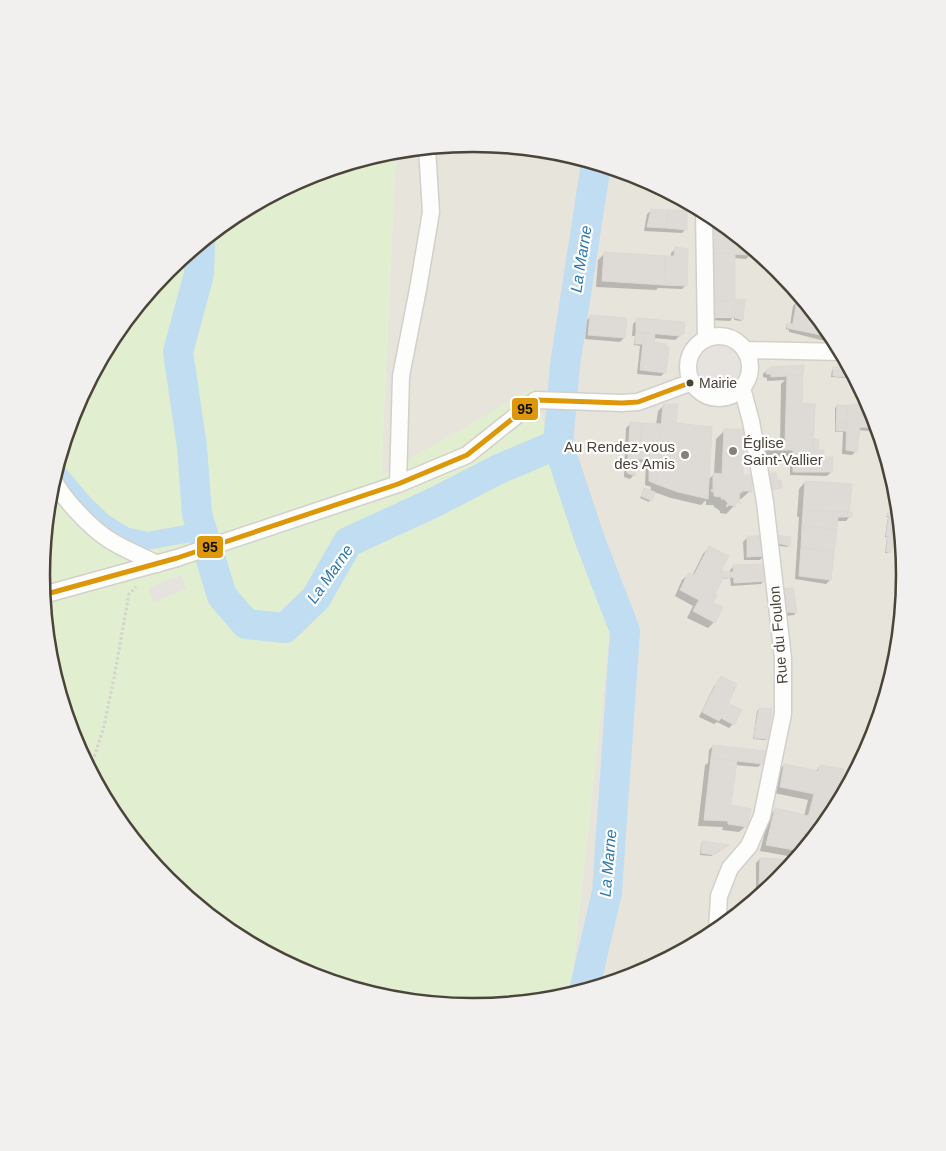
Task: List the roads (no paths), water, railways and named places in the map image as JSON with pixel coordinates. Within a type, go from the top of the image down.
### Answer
[{"type":"street","points":[[398,484],[401,376],[431,212],[427,155]]},
{"type":"street","points":[[704,222],[706,339]]},
{"type":"street","points":[[724,336],[740,344],[746,350],[750,360],[748,380],[734,394],[725,398],[715,398],[698,390],[692,382],[688,372],[688,362],[698,344],[706,339],[724,336]]},
{"type":"street","points":[[746,350],[832,352]]},
{"type":"street","points":[[51,593],[177,558],[398,484],[467,455],[536,400],[638,402],[692,382]]},
{"type":"street","name":"Rue du Foulon","points":[[718,920],[719,896],[730,868],[749,846],[762,816],[783,714],[783,658],[764,502],[751,421],[742,388]]},
{"type":"street","points":[[59,489],[81,515],[108,539],[157,564]]},
{"type":"waterway","name":"La Marne","points":[[558,444],[565,365],[595,171]]},
{"type":"waterway","name":"La Marne","points":[[200,252],[199,274],[178,352],[192,447],[197,514],[222,596],[246,624],[285,628],[316,598],[348,542],[435,502],[499,469],[558,444],[590,540],[625,631],[607,892],[586,983]]},
{"type":"waterway","points":[[61,477],[85,505],[104,523],[125,536],[147,541],[202,531]]},
{"type":"place","name":"Mairie","points":[[690,383]]},
{"type":"place","name":"Église Saint-Vallier","points":[[733,451]]},
{"type":"place","name":"Au Rendez-vous des Amis","points":[[685,455]]}]
